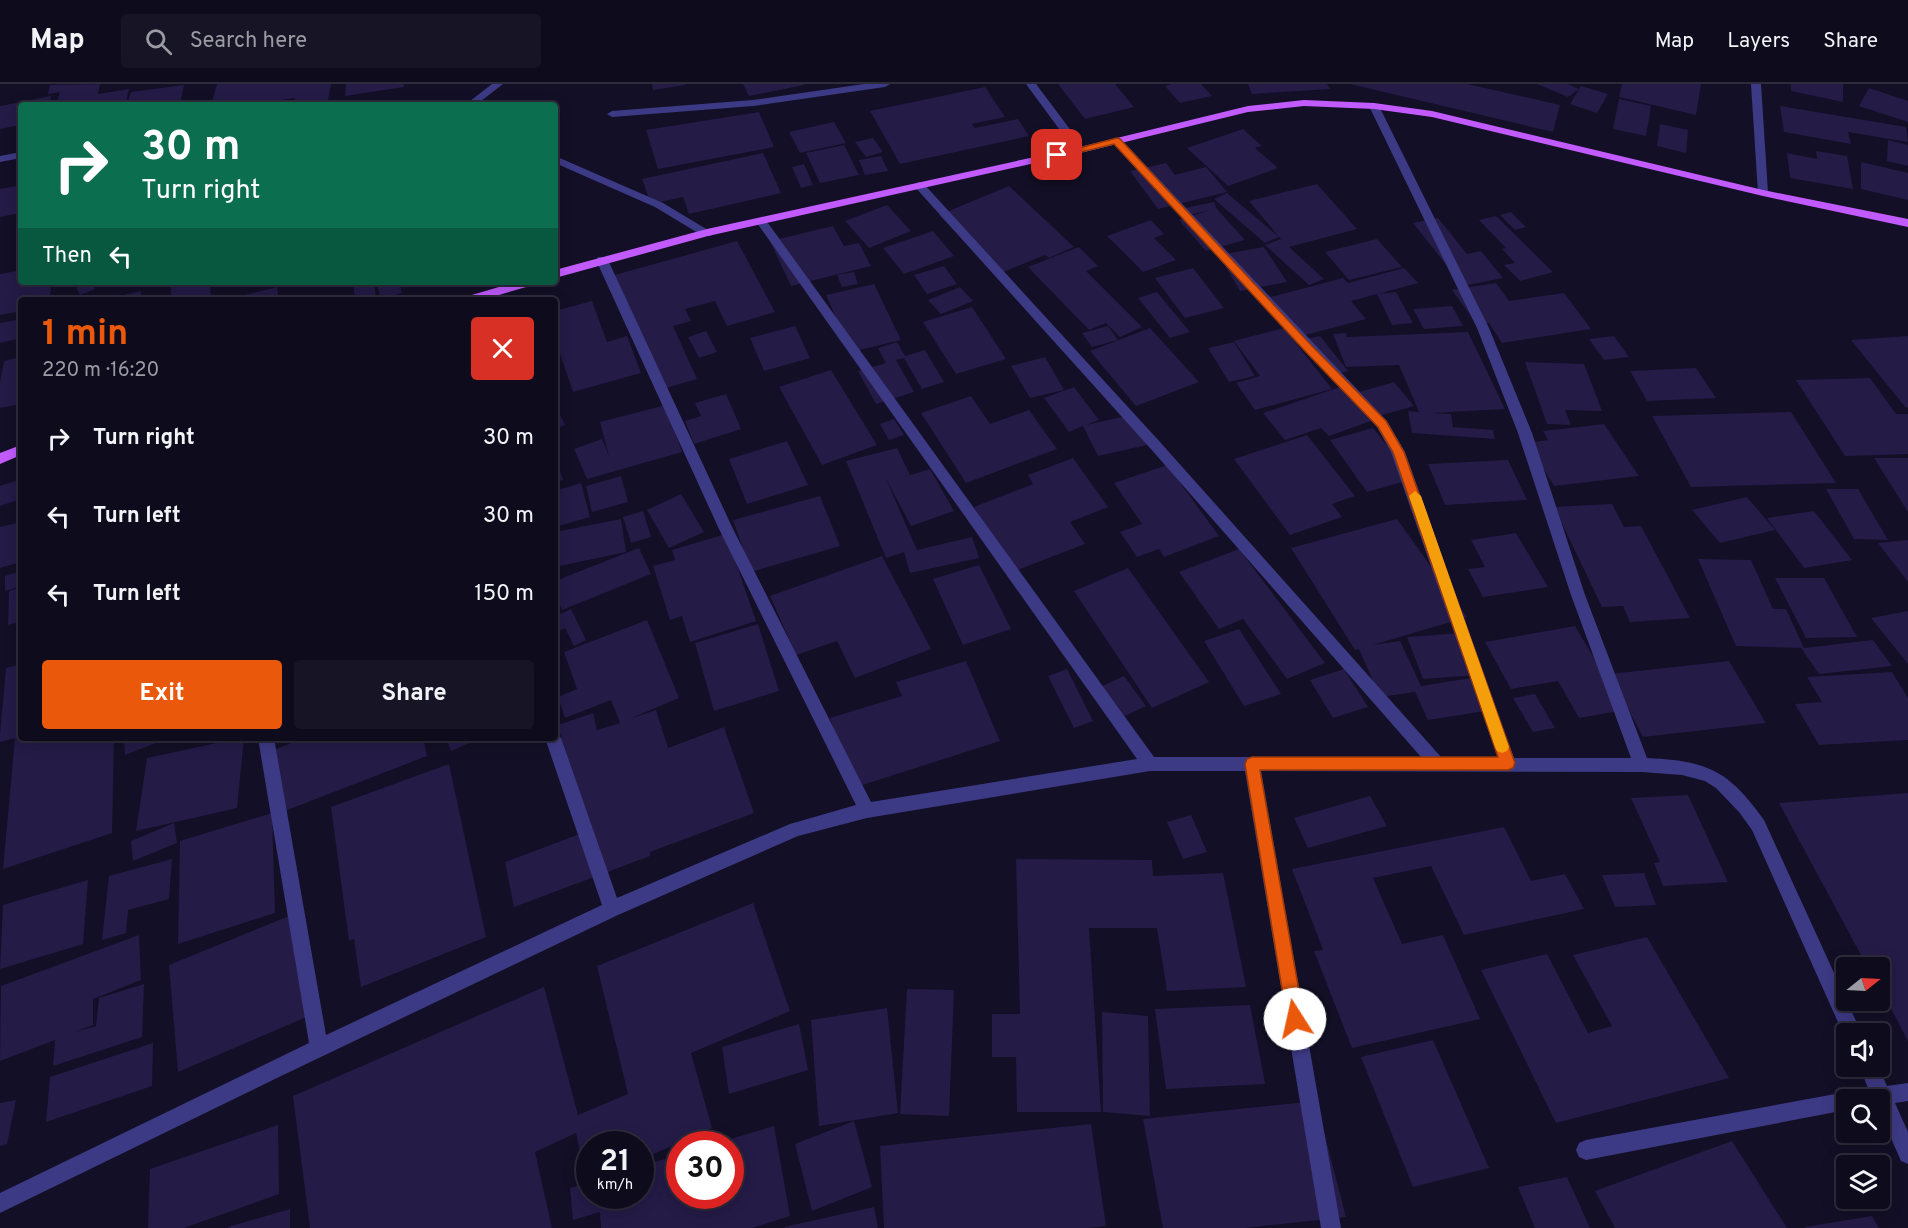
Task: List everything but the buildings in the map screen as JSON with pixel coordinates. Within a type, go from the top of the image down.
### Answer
[{"type":"main road","points":[[558,273],[707,233],[1248,110],[1304,103],[1374,106],[1432,114],[1533,136],[1763,193],[1908,223]]},
{"type":"main road","points":[[479,297],[519,285]]},
{"type":"main road","points":[[0,459],[18,451]]},
{"type":"street","points":[[474,102],[498,84]]},
{"type":"street","points":[[612,114],[753,103],[885,84]]},
{"type":"street","points":[[1031,84],[1080,150]]},
{"type":"street","points":[[1756,84],[1763,193]]},
{"type":"street","points":[[1374,106],[1483,328],[1525,433],[1578,595],[1642,765]]},
{"type":"street","points":[[1117,141],[1382,424],[1398,452],[1508,763]]},
{"type":"street","points":[[0,159],[18,156]]},
{"type":"street","points":[[558,160],[659,205],[707,233]]},
{"type":"street","points":[[919,185],[1155,445],[1436,763]]},
{"type":"street","points":[[761,221],[1150,764]]},
{"type":"street","points":[[602,260],[726,529],[867,810]]},
{"type":"street","points":[[267,741],[319,1048]]},
{"type":"street","points":[[554,741],[612,909]]},
{"type":"street","points":[[0,1203],[612,909],[796,829],[867,810],[1150,764],[1642,765],[1683,767],[1711,775],[1739,796],[1758,825],[1848,1023]]},
{"type":"street","points":[[1252,764],[1330,1228]]},
{"type":"street","points":[[1890,1093],[1908,1092]]},
{"type":"street","points":[[1587,1150],[1836,1103]]},
{"type":"street","points":[[1890,1115],[1908,1154]]},
{"type":"slow traffic","points":[[1415,496],[1502,747]]},
{"type":"route","points":[[1057,155],[1117,141],[1382,424],[1398,452],[1437,556],[1508,763],[1252,764],[1295,1019]]}]
